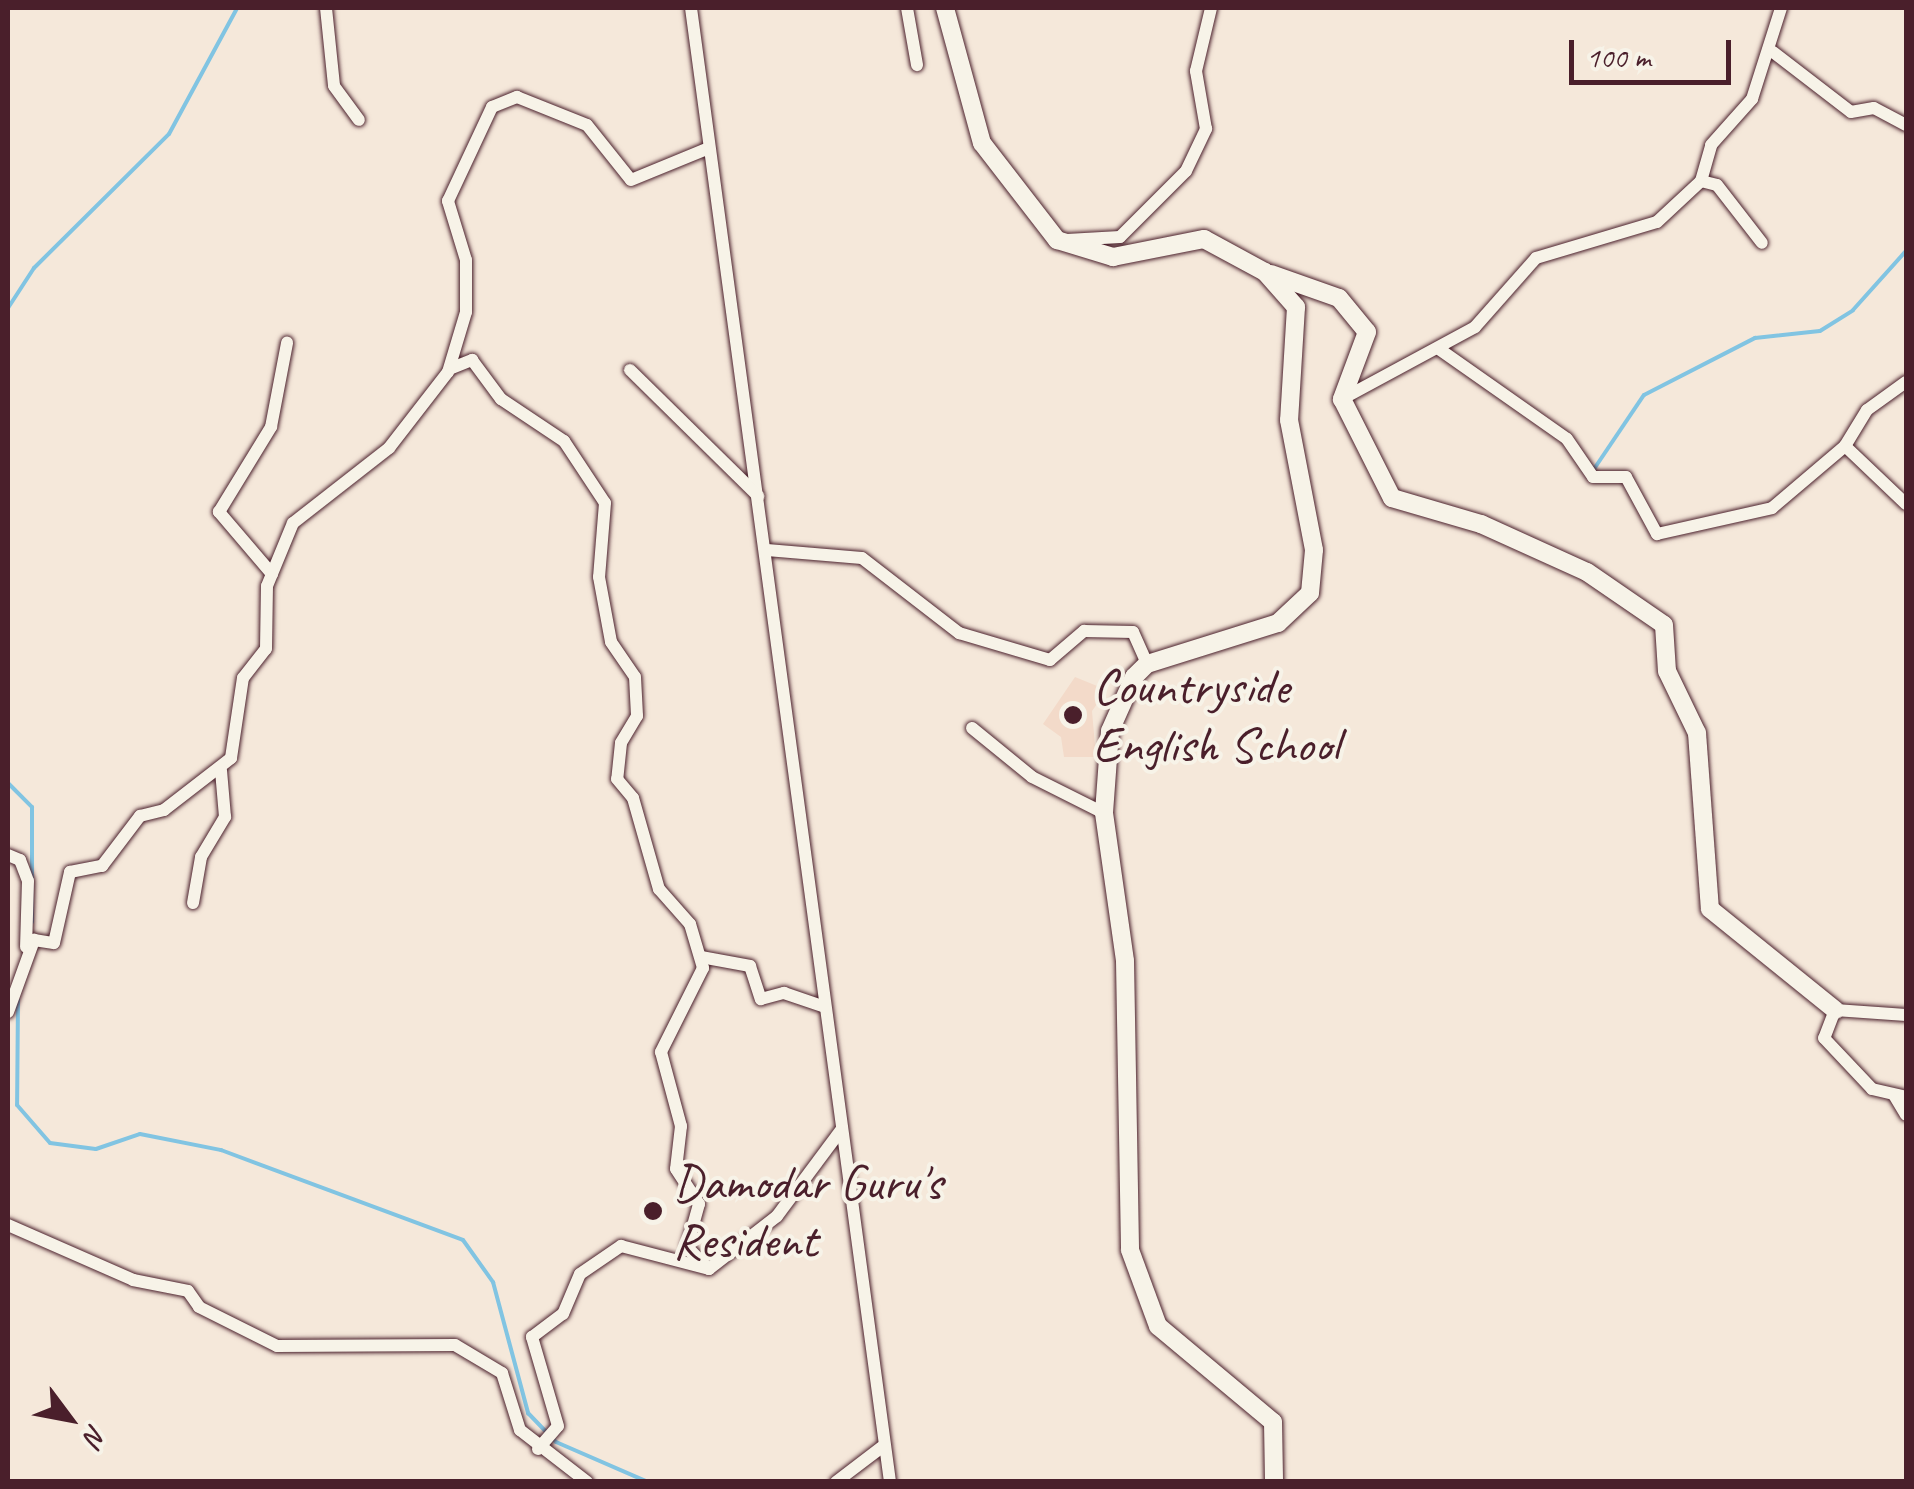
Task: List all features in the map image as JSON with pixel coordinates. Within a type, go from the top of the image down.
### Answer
[{"type":"main road","points":[[945,8],[982,144],[1057,240],[1114,257],[1204,239],[1266,272],[1338,298],[1366,332],[1342,400],[1392,498],[1481,524],[1587,572],[1664,625],[1667,671],[1697,733],[1710,908],[1835,1010]]},
{"type":"main road","points":[[1266,272],[1296,307],[1290,420],[1317,572],[1310,593],[1278,623],[1148,664],[1110,731],[1104,813],[1125,961],[1130,1250],[1158,1326],[1267,1412],[1277,1436],[1274,1482]]},
{"type":"street","points":[[326,8],[334,86],[360,120]]},
{"type":"street","points":[[691,8],[767,550],[882,1448],[890,1482]]},
{"type":"street","points":[[908,8],[917,65]]},
{"type":"street","points":[[1057,240],[1120,237],[1186,171],[1206,129],[1196,70],[1211,8]]},
{"type":"street","points":[[1342,400],[1439,349],[1513,293],[1536,258],[1657,222],[1701,181],[1711,145],[1752,99],[1773,52],[1781,8]]},
{"type":"street","points":[[1773,52],[1851,112],[1874,108],[1906,125]]},
{"type":"street","points":[[8,1012],[34,940],[54,943],[70,872],[102,866],[140,816],[221,770],[232,758],[243,678],[266,648],[272,574],[293,523],[389,448],[448,372],[466,312],[466,260],[448,201],[492,108],[517,97],[586,125],[631,180],[709,148]]},
{"type":"street","points":[[1701,181],[1717,185],[1762,243]]},
{"type":"street","points":[[272,574],[219,512],[271,427],[287,342]]},
{"type":"street","points":[[1439,349],[1567,439],[1593,477],[1626,477],[1658,534],[1772,508],[1845,446],[1867,410],[1906,382]]},
{"type":"street","points":[[448,372],[472,360],[500,399],[564,442],[601,488],[608,536],[600,576],[611,642],[635,677],[637,716],[621,744],[618,778],[633,798],[659,889],[690,924],[702,957],[702,984],[670,1024],[662,1052],[681,1126],[676,1169],[699,1204],[688,1246],[710,1269]]},
{"type":"street","points":[[630,370],[759,498]]},
{"type":"street","points":[[1845,446],[1906,504]]},
{"type":"street","points":[[767,550],[862,558],[959,633],[1050,660],[1084,630],[1133,632],[1148,664]]},
{"type":"street","points":[[972,728],[1032,777],[1104,813]]},
{"type":"street","points":[[193,903],[201,857],[225,817],[221,770]]},
{"type":"street","points":[[8,855],[20,860],[33,908],[19,982]]},
{"type":"street","points":[[702,957],[750,966],[762,999],[784,993],[825,1006]]},
{"type":"street","points":[[1906,1015],[1835,1010],[1824,1038],[1837,1057],[1872,1089],[1900,1096],[1906,1115]]},
{"type":"street","points":[[710,1269],[778,1216],[841,1130]]},
{"type":"street","points":[[8,1225],[133,1280],[188,1291],[199,1307],[277,1346],[456,1345],[502,1373],[520,1430],[538,1449],[586,1482]]},
{"type":"street","points":[[538,1449],[558,1426],[532,1337],[563,1314],[580,1274],[621,1246],[710,1269]]},
{"type":"street","points":[[836,1482],[882,1448]]},
{"type":"shaded area","name":"Countryside English School","points":[[1075,677],[1107,690],[1092,711],[1096,757],[1064,757],[1061,737],[1043,724]]},
{"type":"waterway","points":[[8,308],[34,268],[169,134],[237,8]]},
{"type":"waterway","points":[[1594,469],[1644,395],[1755,338],[1820,331],[1853,310],[1906,251]]},
{"type":"waterway","points":[[8,783],[32,807],[32,922]]},
{"type":"waterway","points":[[18,1000],[17,1105],[50,1143],[96,1149],[140,1134],[221,1150],[463,1240],[493,1282],[528,1413],[556,1442],[648,1482]]},
{"type":"place","name":"Countryside English School","points":[[1073,715]]},
{"type":"place","name":"Damodar Guru's Resident","points":[[653,1211]]}]
